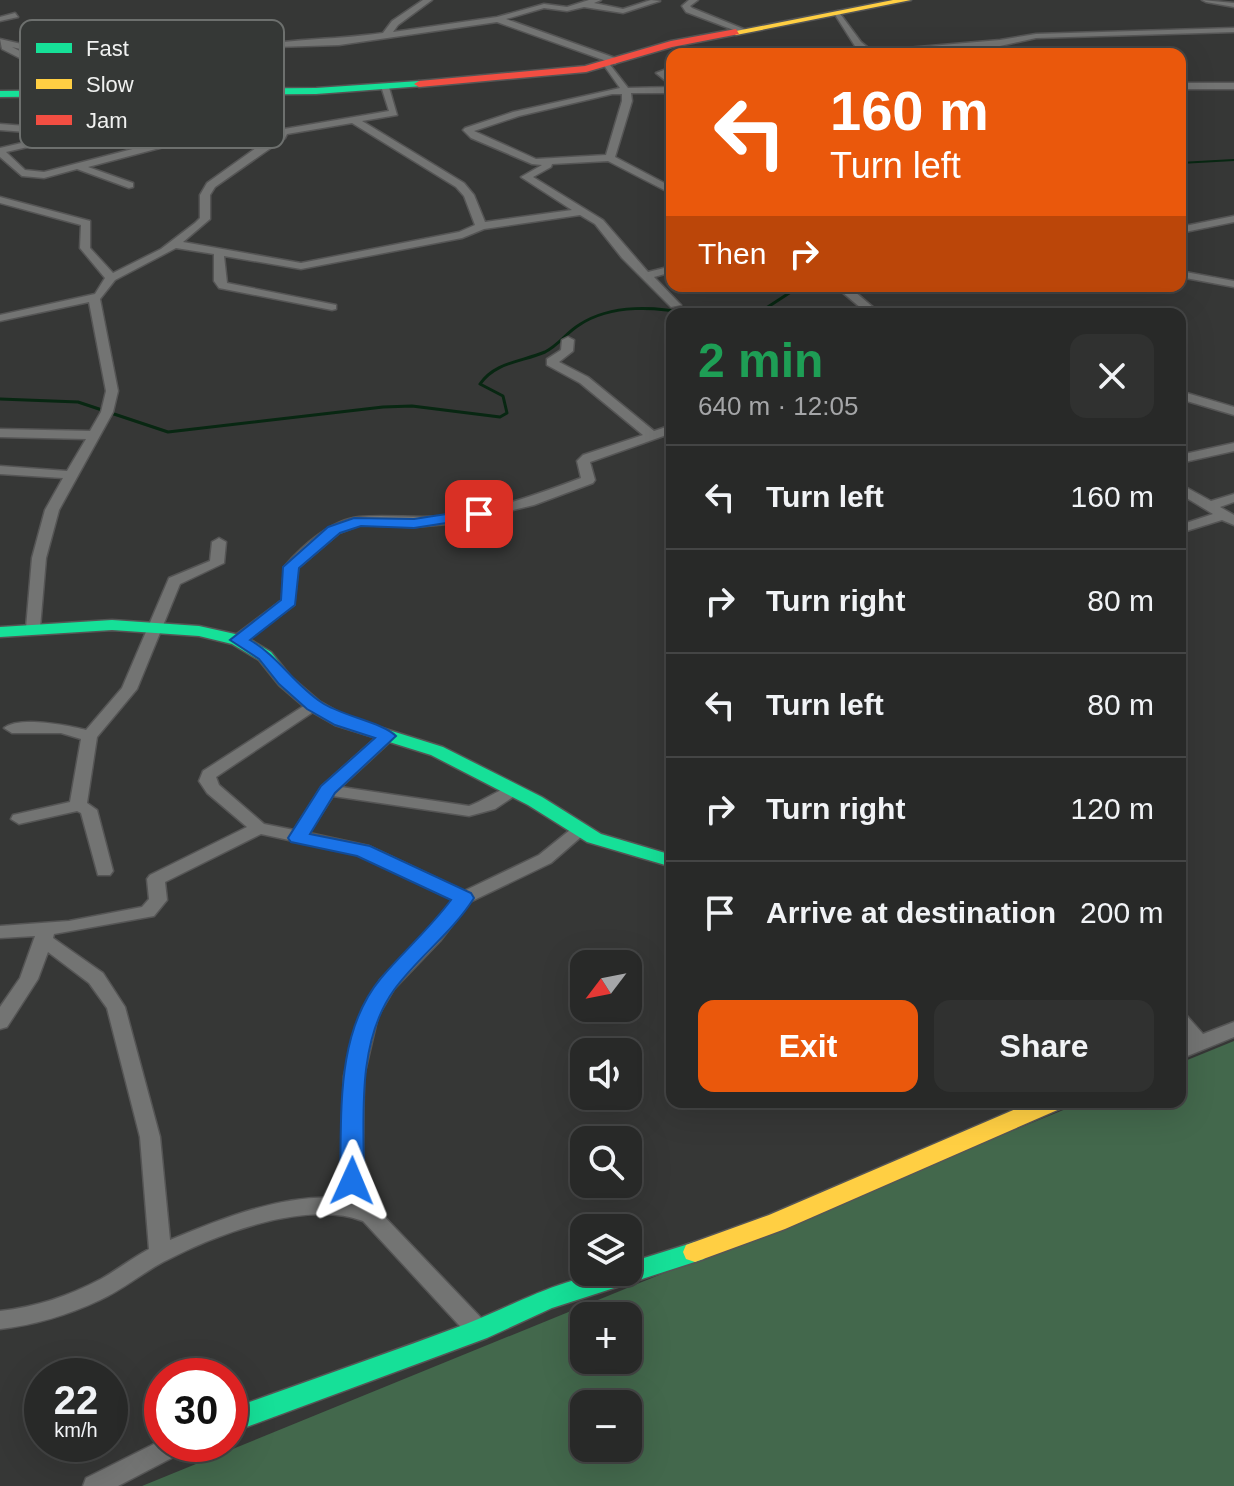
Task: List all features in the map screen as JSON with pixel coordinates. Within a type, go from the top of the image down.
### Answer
[{"type":"street","points":[[386,35],[395,23],[428,0]]},
{"type":"street","points":[[284,45],[386,35],[498,19],[544,6],[564,10],[597,0]]},
{"type":"street","points":[[689,10],[686,6],[694,0]]},
{"type":"street","points":[[284,95],[511,78],[614,62],[671,44],[882,2],[907,0]]},
{"type":"street","points":[[1206,0],[1234,5]]},
{"type":"street","points":[[583,4],[623,11],[653,1],[667,4]]},
{"type":"street","points":[[678,7],[742,30]]},
{"type":"street","points":[[838,13],[863,48]]},
{"type":"street","points":[[0,19],[15,15]]},
{"type":"street","points":[[498,19],[614,62]]},
{"type":"street","points":[[0,28],[3,43]]},
{"type":"street","points":[[941,48],[1000,43],[1036,36],[1234,30]]},
{"type":"street","points":[[577,35],[569,40],[614,62],[626,91],[627,101],[610,158]]},
{"type":"street","points":[[284,132],[394,113],[385,86]]},
{"type":"street","points":[[1186,86],[1234,86]]},
{"type":"street","points":[[666,90],[612,91],[516,114],[468,130],[527,159],[557,162],[610,158],[666,188]]},
{"type":"street","points":[[352,119],[460,185],[469,195],[481,226]]},
{"type":"street","points":[[0,127],[20,129]]},
{"type":"street","points":[[20,147],[0,152],[11,166],[33,176],[145,148]]},
{"type":"street","points":[[0,318],[94,298],[111,278],[174,244],[205,219],[205,195],[211,185],[266,148]]},
{"type":"street","points":[[557,162],[530,172],[526,177],[599,222],[675,305]]},
{"type":"street","points":[[77,166],[129,185]]},
{"type":"street","points":[[0,200],[89,225],[85,248],[111,278]]},
{"type":"street","points":[[174,244],[285,266],[315,264],[462,235],[481,226],[584,211]]},
{"type":"street","points":[[1186,229],[1234,219]]},
{"type":"street","points":[[219,254],[219,281],[223,286],[332,307]]},
{"type":"street","points":[[646,276],[666,271]]},
{"type":"street","points":[[1186,275],[1234,284]]},
{"type":"street","points":[[848,292],[868,308]]},
{"type":"street","points":[[33,628],[39,558],[52,510],[107,412],[112,391],[94,298]]},
{"type":"street","points":[[568,340],[567,351],[551,362],[584,380],[653,437]]},
{"type":"street","points":[[1186,397],[1234,411]]},
{"type":"street","points":[[238,640],[289,602],[291,567],[334,530],[359,521],[414,523],[458,519],[529,502],[588,480],[583,461],[588,458],[666,432]]},
{"type":"street","points":[[0,433],[93,435]]},
{"type":"street","points":[[1186,458],[1234,447]]},
{"type":"street","points":[[0,470],[70,475]]},
{"type":"street","points":[[1186,492],[1229,518]]},
{"type":"street","points":[[1208,506],[1234,498]]},
{"type":"street","points":[[1186,527],[1229,518]]},
{"type":"street","points":[[78,806],[89,736],[129,689],[158,626],[174,581],[217,563],[219,542]]},
{"type":"street","points":[[0,632],[33,628],[158,626],[238,640],[265,656],[285,681],[313,705],[341,721],[437,751],[594,838],[666,859]]},
{"type":"street","points":[[313,705],[209,775],[207,781],[213,789],[259,828],[373,854],[441,890],[464,898]]},
{"type":"street","points":[[12,728],[62,728],[89,736]]},
{"type":"street","points":[[298,838],[328,790],[387,736]]},
{"type":"street","points":[[328,790],[469,811],[489,805],[514,791]]},
{"type":"street","points":[[19,819],[78,806],[89,810],[104,871]]},
{"type":"street","points":[[0,932],[45,935],[148,912],[158,900],[156,879],[259,828]]},
{"type":"street","points":[[351,1205],[354,1076],[369,1016],[387,985],[434,937],[464,898],[545,859],[581,830]]},
{"type":"street","points":[[0,1022],[29,979],[45,935]]},
{"type":"street","points":[[45,935],[96,978],[116,1007],[150,1137],[160,1253]]},
{"type":"street","points":[[1186,1028],[1200,1044]]},
{"type":"street","points":[[1186,1050],[1234,1029]]},
{"type":"street","points":[[248,1414],[478,1330],[545,1300],[708,1248],[777,1222],[1040,1108]]},
{"type":"street","points":[[0,1320],[37,1314],[73,1302],[107,1287],[160,1253],[285,1211],[351,1205],[370,1215],[478,1330]]},
{"type":"street","points":[[95,1486],[144,1461]]},
{"type":"green space","points":[[1234,1041],[1234,1486],[142,1486],[201,1462],[248,1462],[248,1443],[570,1311],[570,1374],[642,1374],[642,1302],[593,1302],[632,1286],[642,1286],[642,1282],[1068,1108],[1186,1108],[1186,1061]]},
{"type":"waterway","points":[[1186,163],[1234,160]]},
{"type":"waterway","points":[[766,308],[791,292]]},
{"type":"waterway","points":[[0,399],[78,402],[168,432],[383,407],[412,406],[500,417],[507,413],[503,396],[480,384],[493,371],[545,352],[574,328],[606,313],[635,309],[666,310]]},
{"type":"traffic: fast","points":[[284,91],[419,84]]},
{"type":"traffic: fast","points":[[0,94],[20,94]]},
{"type":"traffic: fast","points":[[0,632],[112,625],[199,631],[238,640],[265,656],[285,681],[313,705],[341,721],[437,751],[535,801],[594,838],[666,859]]},
{"type":"traffic: fast","points":[[248,1414],[478,1330],[545,1300],[695,1252]]},
{"type":"traffic: slow","points":[[736,32],[907,0]]},
{"type":"traffic: slow","points":[[695,1252],[777,1222],[1040,1108]]},
{"type":"traffic: jam","points":[[419,84],[586,69],[671,44],[736,32]]},
{"type":"route","points":[[352,1181],[354,1076],[369,1016],[387,985],[434,937],[464,898],[441,890],[384,858],[363,850],[298,838],[328,790],[387,736],[341,721],[313,705],[285,681],[265,656],[238,640],[289,602],[292,596],[291,567],[334,530],[367,520],[433,522],[479,514]]}]
